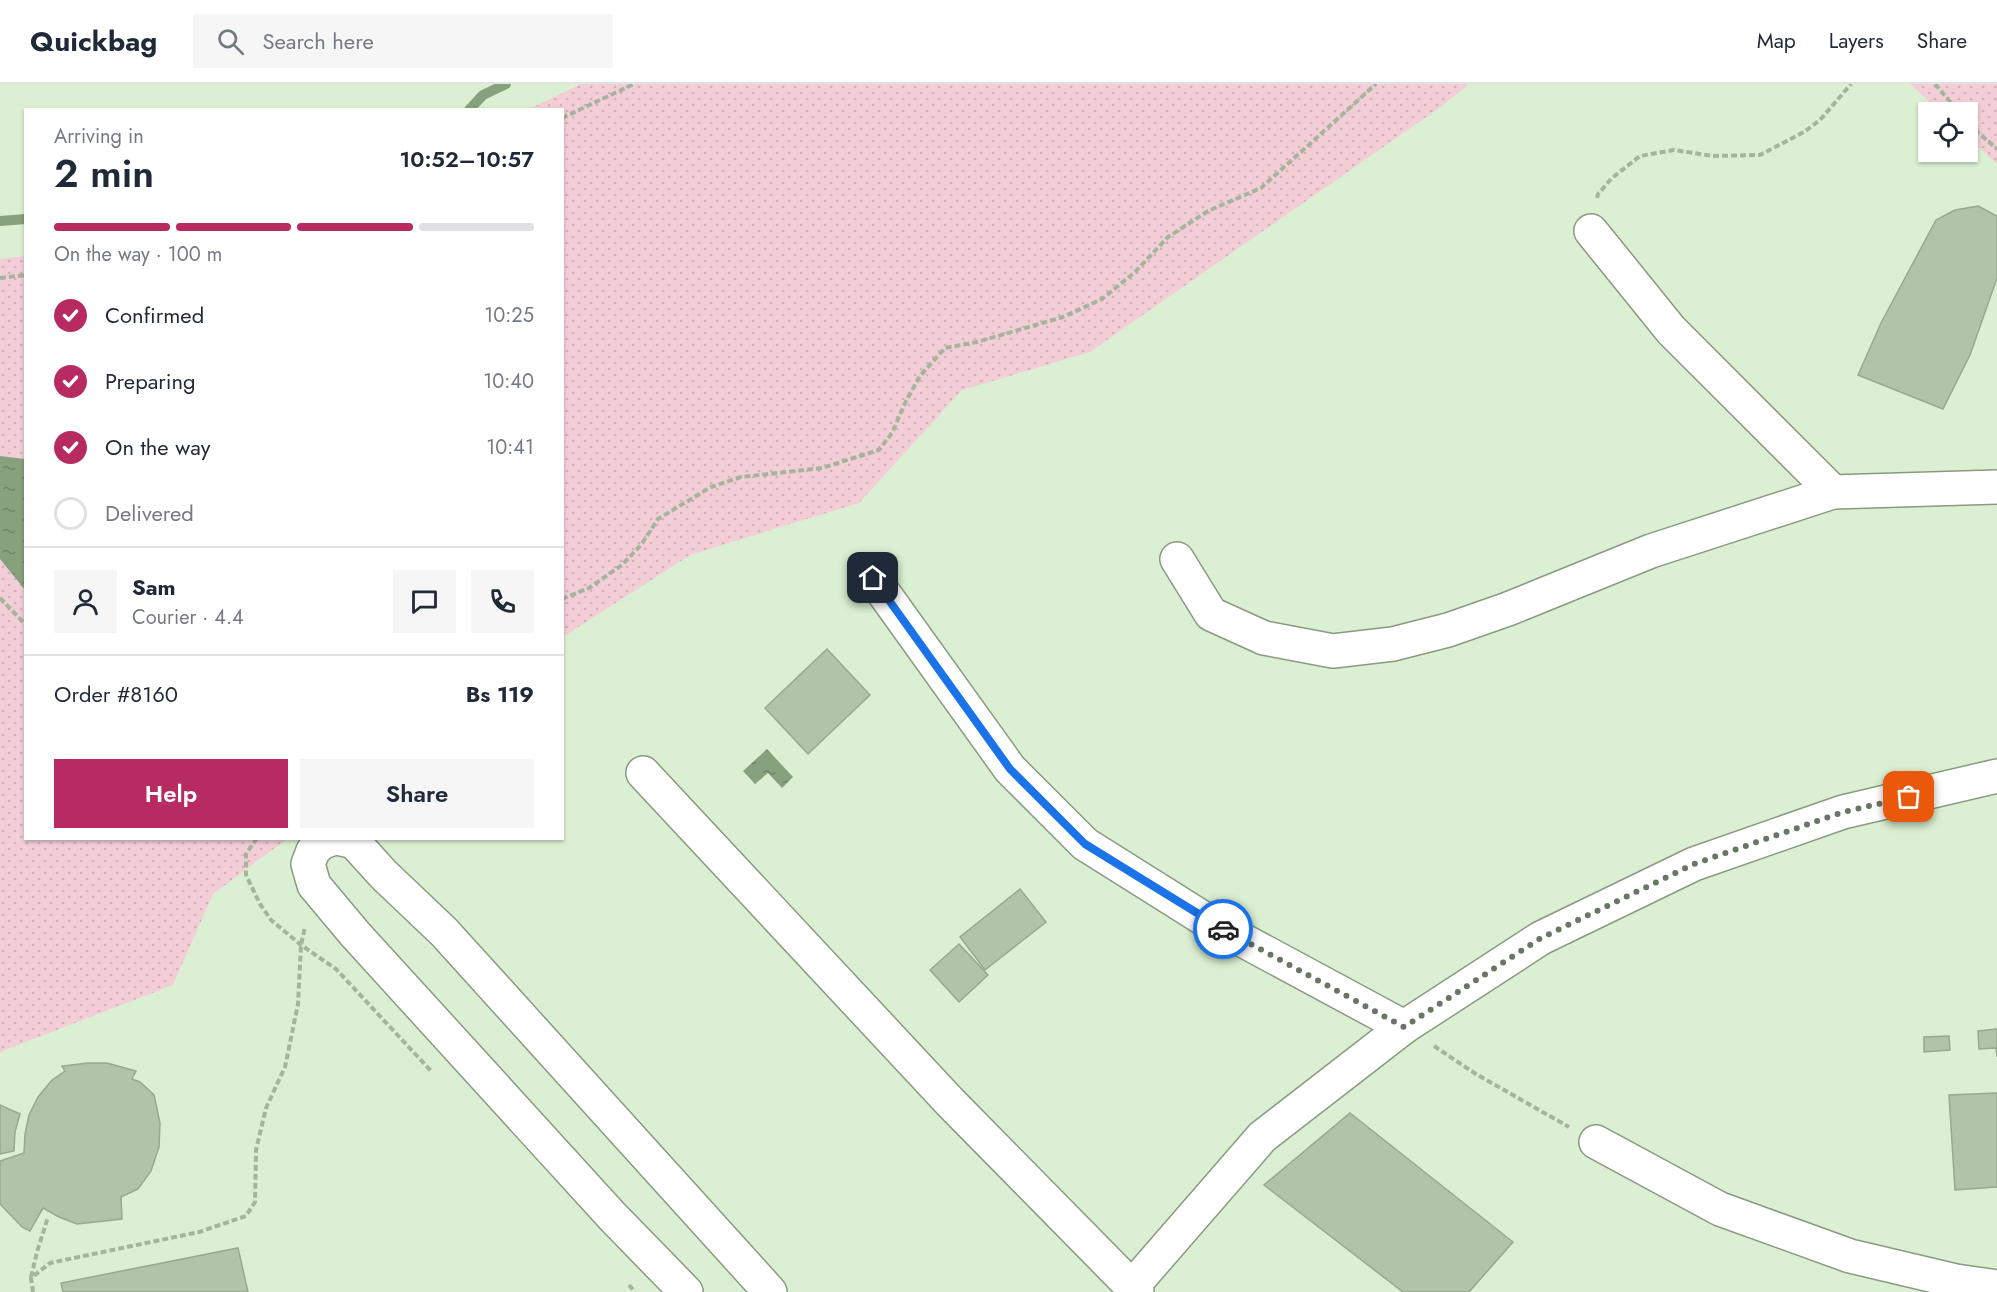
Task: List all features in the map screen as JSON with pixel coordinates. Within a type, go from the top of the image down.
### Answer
[{"type":"street","points":[[1591,231],[1671,330],[1833,492]]},
{"type":"street","points":[[1177,559],[1211,614],[1264,638],[1333,651],[1393,644],[1448,630],[1508,609],[1651,551],[1833,492],[1997,487]]},
{"type":"street","points":[[873,578],[1010,769],[1085,844],[1209,922],[1404,1027]]},
{"type":"street","points":[[643,773],[950,1102],[1134,1290],[1262,1137],[1404,1027],[1541,938],[1694,864],[1843,812],[1997,776]]},
{"type":"street","points":[[330,840],[321,843],[313,851],[308,864],[314,885],[324,898],[612,1216],[686,1292]]},
{"type":"street","points":[[345,840],[354,842],[384,875],[444,933],[770,1292]]},
{"type":"street","points":[[1596,1142],[1720,1209],[1850,1256],[1956,1281],[1997,1287]]},
{"type":"path","points":[[564,117],[634,84]]},
{"type":"path","points":[[564,598],[590,588],[622,565],[641,545],[658,519],[711,487],[741,477],[822,468],[879,450],[892,434],[920,375],[945,348],[977,342],[1063,317],[1102,298],[1135,272],[1168,237],[1208,211],[1261,188],[1376,84]]},
{"type":"path","points":[[1591,231],[1598,194],[1612,178],[1640,156],[1674,150],[1713,156],[1760,155],[1804,132],[1820,120],[1851,84]]},
{"type":"path","points":[[1935,84],[1950,102]]},
{"type":"path","points":[[1978,133],[1997,149]]},
{"type":"path","points":[[0,278],[24,275]]},
{"type":"path","points":[[0,598],[24,623]]},
{"type":"path","points":[[255,840],[246,854],[246,875],[260,904],[271,920],[336,969],[433,1074]]},
{"type":"path","points":[[31,1278],[50,1263],[200,1232],[246,1216],[255,1202],[256,1150],[266,1108],[285,1067],[296,1014],[307,915],[324,898]]},
{"type":"path","points":[[1404,1027],[1476,1074],[1596,1142]]},
{"type":"path","points":[[33,1292],[31,1278],[48,1217]]},
{"type":"path","points":[[627,1283],[635,1292]]},
{"type":"shaded area","points":[[581,84],[1469,84],[1442,106],[1090,352],[962,390],[859,503],[690,555],[564,636],[564,108],[531,108]]},
{"type":"shaded area","points":[[1910,84],[1997,84],[1997,164],[1978,147],[1978,102],[1930,102]]},
{"type":"shaded area","points":[[24,256],[24,840],[286,840],[213,894],[173,985],[0,1052],[0,259]]},
{"type":"water","points":[[0,456],[24,459],[24,589],[0,559]]},
{"type":"water","points":[[767,749],[793,777],[782,788],[768,773],[755,784],[743,771]]},
{"type":"building","points":[[1978,206],[1997,216],[1997,278],[1970,355],[1943,409],[1858,375],[1881,323],[1936,220],[1955,210]]},
{"type":"building","points":[[827,649],[870,695],[808,754],[765,708]]},
{"type":"building","points":[[1020,889],[1046,922],[985,970],[960,937]]},
{"type":"building","points":[[959,944],[988,975],[959,1002],[930,970]]},
{"type":"building","points":[[1997,1029],[1997,1057],[1996,1048],[1979,1049],[1978,1031]]},
{"type":"building","points":[[1949,1036],[1950,1050],[1924,1052],[1924,1037]]},
{"type":"building","points":[[107,1063],[136,1071],[132,1079],[140,1082],[154,1095],[160,1123],[159,1147],[151,1171],[138,1189],[121,1197],[122,1219],[77,1224],[43,1208],[30,1231],[22,1227],[0,1204],[0,1161],[24,1153],[29,1115],[38,1097],[52,1080],[65,1071],[62,1066]]},
{"type":"building","points":[[1997,1093],[1997,1187],[1955,1190],[1949,1095]]},
{"type":"building","points":[[0,1105],[20,1114],[15,1132],[14,1151],[0,1154]]},
{"type":"building","points":[[1350,1113],[1513,1242],[1469,1292],[1403,1292],[1264,1185]]},
{"type":"building","points":[[238,1248],[248,1292],[63,1292],[61,1283]]},
{"type":"waterway","points":[[471,108],[483,95],[506,84]]},
{"type":"waterway","points":[[0,221],[24,219]]},
{"type":"way so far","points":[[1223,929],[1404,1027],[1541,938],[1694,864],[1843,812],[1909,797]]},
{"type":"route","points":[[873,578],[1010,769],[1085,844],[1223,929]]}]
